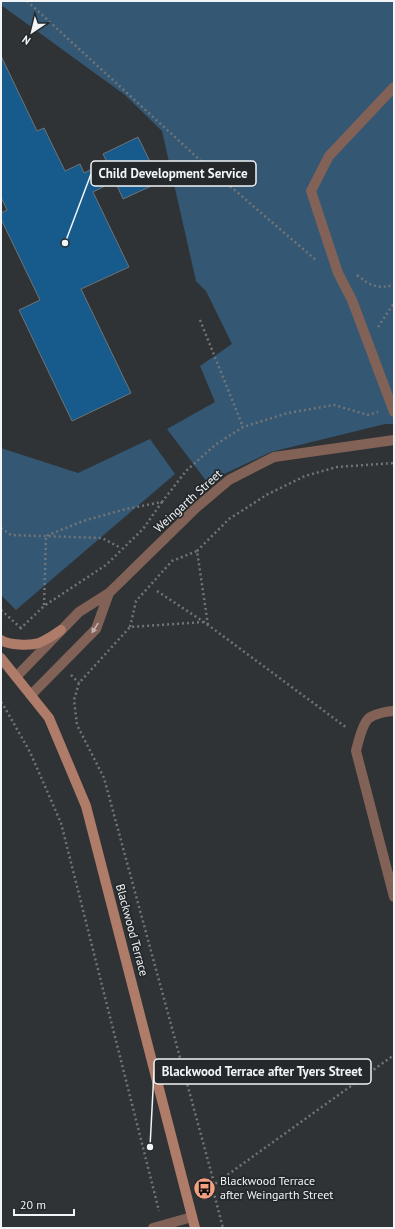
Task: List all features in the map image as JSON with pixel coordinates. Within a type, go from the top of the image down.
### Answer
[{"type":"street","points":[[393,410],[352,300],[338,273],[311,191],[329,156],[394,87]]},
{"type":"street","name":"Weingarth Street","points":[[16,677],[79,612],[109,593],[197,507],[229,480],[274,457],[394,440]]},
{"type":"street","name":"Weingarth Street","points":[[31,695],[96,629],[109,593]]},
{"type":"street","points":[[1,640],[22,645],[37,644],[61,630]]},
{"type":"street","name":"Blackwood Terrace","points":[[1,658],[49,718],[86,806],[195,1228]]},
{"type":"street","points":[[394,711],[387,711],[369,718],[359,737],[356,751],[394,897]]},
{"type":"street","points":[[158,1227],[192,1216]]},
{"type":"path","points":[[27,1],[202,162],[318,261]]},
{"type":"path","points":[[374,333],[394,303]]},
{"type":"path","points":[[200,320],[243,427]]},
{"type":"path","points":[[1,610],[21,628],[44,606],[106,565],[143,529],[186,471],[214,445],[243,427],[288,413],[334,405],[368,415],[393,410]]},
{"type":"path","points":[[223,1228],[212,1186],[213,1179],[104,778],[77,725],[74,700],[79,683],[130,627],[136,601],[172,561],[198,551],[229,519],[268,494],[305,476],[337,467],[394,463]]},
{"type":"path","points":[[46,536],[83,521],[126,508],[162,502]]},
{"type":"path","points":[[1,528],[11,535],[102,538],[119,547]]},
{"type":"path","points":[[44,606],[46,536]]},
{"type":"path","points":[[198,551],[208,626]]},
{"type":"path","points":[[157,591],[204,622],[359,737]]},
{"type":"path","points":[[130,627],[204,622]]},
{"type":"path","points":[[1,702],[30,752],[61,823],[158,1227]]},
{"type":"path","points":[[192,1216],[212,1186],[394,1055]]},
{"type":"shaded area","points":[[1,1],[394,1],[394,424],[385,424],[271,452],[207,482],[167,429],[215,402],[200,366],[232,344],[206,291],[196,281],[162,131],[125,95],[1,5]]},
{"type":"shaded area","points":[[150,439],[175,474],[16,610],[1,595],[1,448],[78,473]]},
{"type":"building","points":[[1,56],[37,131],[44,128],[65,171],[80,164],[84,173],[107,162],[103,154],[138,137],[160,182],[123,199],[115,181],[93,192],[129,267],[81,289],[131,393],[72,421],[19,310],[40,300],[1,219],[1,213],[7,210],[1,197]]},
{"type":"place","name":"Child Development Service","points":[[65,243]]},
{"type":"place","name":"Blackwood Terrace after Tyers Street","points":[[150,1147]]},
{"type":"place","name":"Blackwood Terrace after Weingarth Street","points":[[205,1188]]}]
